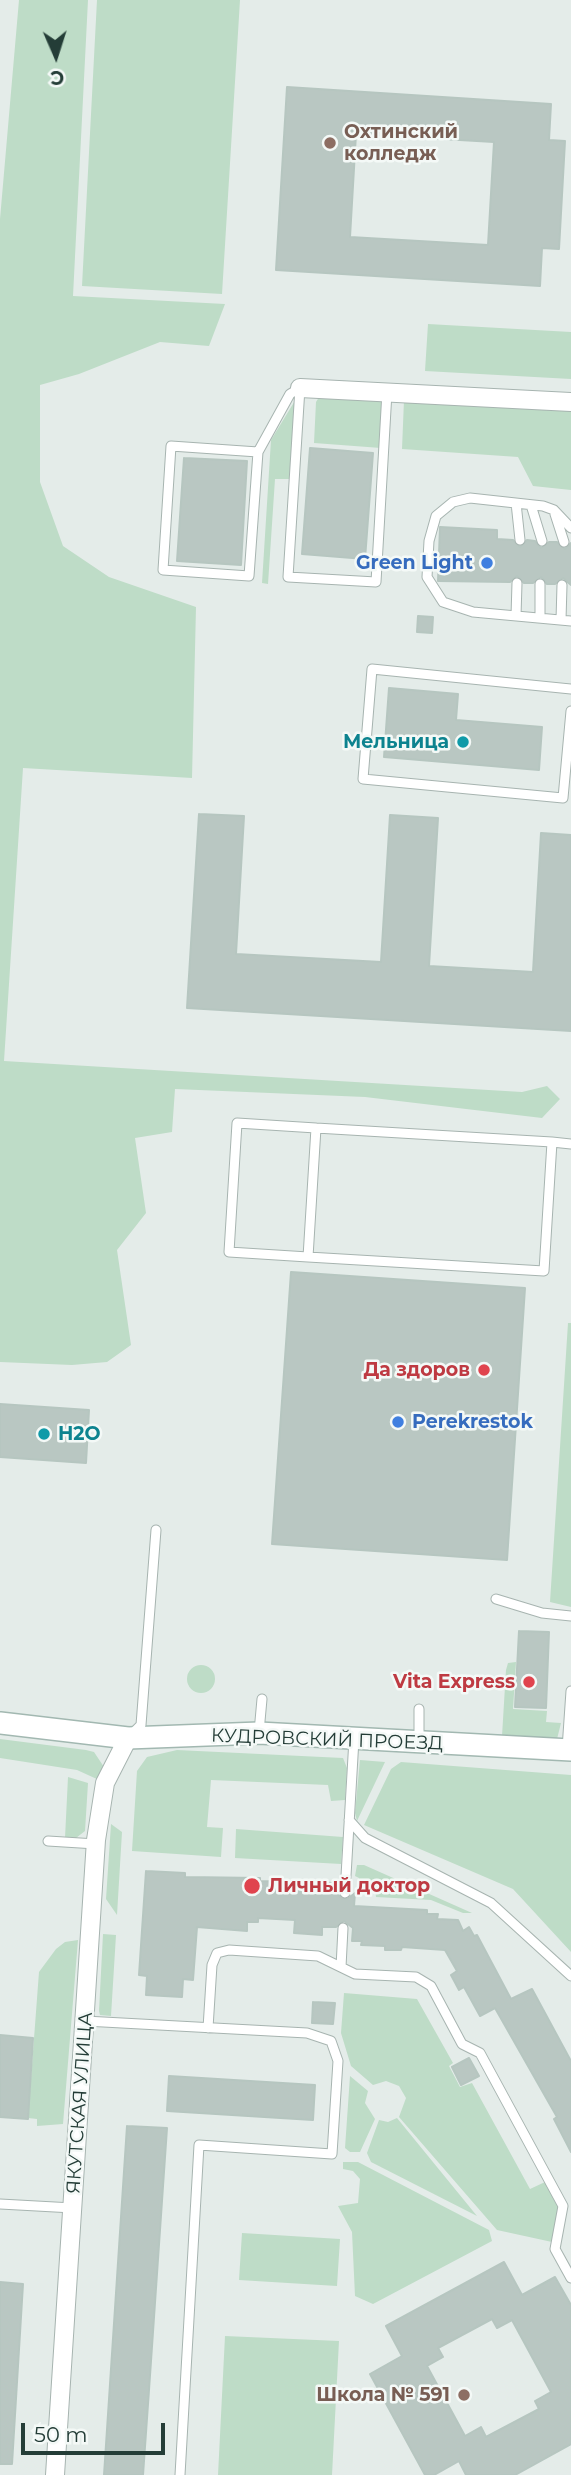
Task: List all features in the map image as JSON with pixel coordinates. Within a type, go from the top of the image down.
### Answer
[{"type":"street","points":[[300,388],[571,401]]},
{"type":"street","name":"КУДРОВСКИЙ ПРОЕЗД","points":[[0,1723],[128,1738],[259,1733],[569,1750]]},
{"type":"street","name":"ЯКУТСКАЯ УЛИЦА","points":[[55,2475],[96,1844],[105,1783],[128,1738]]},
{"type":"lane","points":[[300,388],[288,577],[376,582],[387,392]]},
{"type":"lane","points":[[258,452],[171,446],[163,570],[249,576],[258,452],[290,394],[300,388]]},
{"type":"lane","points":[[562,585],[566,621],[473,612],[443,602],[427,577],[429,541],[436,516],[453,502],[470,498],[554,510],[571,528]]},
{"type":"lane","points":[[516,503],[520,540]]},
{"type":"lane","points":[[531,505],[542,541]]},
{"type":"lane","points":[[554,510],[564,542]]},
{"type":"lane","points":[[516,616],[517,583]]},
{"type":"lane","points":[[540,583],[540,618]]},
{"type":"lane","points":[[571,689],[372,669],[363,779],[564,798],[571,712]]},
{"type":"lane","points":[[552,1142],[544,1271],[229,1252],[237,1123],[552,1142],[571,1144]]},
{"type":"lane","points":[[307,1257],[316,1128]]},
{"type":"lane","points":[[128,1738],[141,1725],[156,1530]]},
{"type":"lane","points":[[496,1600],[542,1613],[571,1616]]},
{"type":"lane","points":[[569,1750],[571,1691]]},
{"type":"lane","points":[[259,1733],[262,1699]]},
{"type":"lane","points":[[419,1710],[419,1742]]},
{"type":"lane","points":[[345,1893],[354,1739]]},
{"type":"lane","points":[[349,1820],[365,1838],[491,1903],[571,1976]]},
{"type":"lane","points":[[48,1841],[96,1844]]},
{"type":"lane","points":[[341,1967],[343,1928]]},
{"type":"lane","points":[[208,2028],[212,1965],[217,1953],[229,1950],[318,1956],[355,1974],[416,1977],[431,1986],[462,2044],[480,2053],[564,2206],[555,2249],[571,2278]]},
{"type":"lane","points":[[85,2021],[307,2033],[331,2041],[338,2061],[332,2154],[199,2145],[180,2475]]},
{"type":"lane","points":[[0,2204],[73,2208]]},
{"type":"green space","points":[[19,0],[88,0],[73,296],[225,304],[209,346],[160,342],[79,374],[40,385],[40,482],[63,546],[109,577],[196,607],[192,778],[23,768],[4,1061],[522,1092],[547,1086],[560,1099],[542,1118],[365,1097],[175,1089],[172,1132],[135,1138],[146,1213],[117,1250],[131,1345],[107,1362],[72,1365],[0,1362],[0,219]]},
{"type":"green space","points":[[97,0],[240,0],[222,294],[82,286]]},
{"type":"green space","points":[[428,324],[571,332],[571,379],[425,371]]},
{"type":"green space","points":[[321,394],[384,397],[381,448],[314,443],[316,402]]},
{"type":"green space","points":[[296,399],[291,479],[275,479],[268,584],[262,583],[271,440]]},
{"type":"green space","points":[[404,400],[571,409],[571,490],[533,486],[518,457],[402,449]]},
{"type":"green space","points":[[568,1323],[571,1323],[571,1607],[550,1602]]},
{"type":"green space","points":[[516,1662],[513,1709],[547,1711],[546,1722],[561,1723],[557,1739],[502,1736],[506,1670],[508,1663]]},
{"type":"green space","points":[[201,1665],[211,1669],[215,1679],[211,1689],[201,1693],[191,1689],[187,1679],[191,1669]]},
{"type":"green space","points":[[0,1739],[94,1752],[104,1767],[99,1780],[77,1770],[0,1758]]},
{"type":"green space","points":[[177,1750],[343,1758],[347,1768],[345,1800],[331,1801],[328,1785],[211,1780],[207,1827],[223,1828],[221,1857],[132,1851],[137,1771],[147,1757]]},
{"type":"green space","points":[[360,1760],[385,1762],[357,1821],[355,1813]]},
{"type":"green space","points":[[401,1762],[571,1775],[571,1952],[513,1889],[364,1825],[391,1769]]},
{"type":"green space","points":[[68,1777],[88,1783],[85,1831],[76,1838],[65,1838]]},
{"type":"green space","points":[[111,1824],[122,1832],[117,1915],[106,1899]]},
{"type":"green space","points":[[236,1829],[343,1837],[341,1864],[235,1858]]},
{"type":"green space","points":[[357,1865],[364,1865],[472,1913],[463,1913],[431,1900],[376,1897],[375,1887],[359,1885],[359,1878],[355,1876]]},
{"type":"green space","points":[[103,1934],[116,1935],[111,2016],[100,2015],[99,2011]]},
{"type":"green space","points":[[78,1940],[63,2124],[37,2126],[37,2119],[28,2118],[39,1972],[56,1949],[65,1942]]},
{"type":"green space","points":[[344,1993],[417,1999],[453,2063],[449,2066],[460,2087],[472,2083],[530,2189],[545,2182],[559,2209],[552,2242],[497,2230],[399,2117],[406,2098],[399,2086],[386,2081],[373,2085],[351,2066],[341,2033]]},
{"type":"green space","points":[[350,2076],[368,2091],[365,2103],[375,2119],[360,2152],[350,2152],[345,2148]]},
{"type":"green space","points":[[397,2118],[477,2216],[371,2162],[367,2153],[379,2120],[388,2122]]},
{"type":"green space","points":[[343,2162],[358,2162],[489,2230],[492,2241],[373,2304],[355,2296],[352,2232],[338,2206],[358,2203],[360,2179],[353,2171],[343,2169]]},
{"type":"green space","points":[[242,2233],[340,2239],[337,2286],[239,2280]]},
{"type":"green space","points":[[225,2336],[339,2341],[332,2475],[218,2475]]},
{"type":"building","points":[[287,87],[551,104],[549,140],[565,141],[559,249],[542,248],[540,286],[276,270]],"holes":[[[356,134],[494,142],[488,245],[350,237]]]},
{"type":"building","points":[[310,448],[373,453],[365,559],[302,554]]},
{"type":"building","points":[[184,458],[247,461],[241,565],[177,561]]},
{"type":"building","points":[[440,527],[497,530],[497,539],[513,540],[520,547],[527,540],[535,541],[541,548],[549,542],[557,542],[565,549],[571,543],[571,585],[563,578],[555,584],[547,584],[541,577],[533,583],[524,583],[517,576],[510,582],[438,581]]},
{"type":"building","points":[[418,616],[433,617],[432,633],[417,632]]},
{"type":"building","name":"Мельница","points":[[389,688],[458,694],[456,720],[542,727],[539,770],[384,757]]},
{"type":"building","points":[[199,814],[244,816],[236,954],[381,962],[390,815],[438,818],[429,966],[533,972],[541,833],[571,835],[571,1031],[187,1008]]},
{"type":"building","name":"Perekrestok","points":[[291,1272],[525,1288],[507,1560],[272,1544]]},
{"type":"building","name":"H2O","points":[[0,1404],[89,1410],[86,1463],[0,1457]]},
{"type":"building","points":[[519,1631],[549,1632],[546,1708],[515,1707]]},
{"type":"building","points":[[146,1871],[185,1873],[185,1877],[336,1883],[336,1892],[342,1899],[355,1893],[354,1906],[427,1910],[427,1914],[438,1914],[437,1919],[458,1920],[463,1931],[469,1927],[474,1936],[477,1935],[511,1999],[532,1989],[571,2061],[571,2152],[554,2119],[557,2117],[495,2008],[480,2016],[464,1987],[459,1990],[451,1975],[457,1971],[445,1950],[402,1947],[401,1950],[385,1950],[385,1946],[361,1945],[362,1941],[352,1941],[353,1928],[344,1921],[336,1927],[322,1927],[322,1935],[294,1933],[295,1920],[258,1918],[258,1922],[247,1922],[247,1931],[197,1927],[193,1980],[183,1979],[182,1997],[146,1995],[147,1976],[139,1975]]},
{"type":"building","points":[[313,2002],[335,2003],[333,2024],[312,2023]]},
{"type":"building","points":[[0,2035],[33,2038],[28,2119],[0,2117]]},
{"type":"building","points":[[469,2058],[479,2076],[461,2085],[452,2067]]},
{"type":"building","points":[[169,2076],[315,2085],[313,2120],[167,2111]]},
{"type":"building","points":[[127,2126],[167,2128],[143,2475],[104,2475]]},
{"type":"building","points":[[504,2262],[522,2295],[555,2277],[571,2305],[571,2444],[515,2475],[466,2475],[459,2461],[434,2475],[425,2475],[370,2374],[402,2356],[386,2326]],"holes":[[[492,2319],[497,2328],[512,2320],[551,2392],[535,2401],[539,2409],[486,2437],[481,2427],[465,2436],[427,2366],[443,2357],[438,2348]]]},
{"type":"building","points":[[0,2282],[23,2284],[12,2464],[0,2464]]},
{"type":"place","name":"Охтинский колледж","points":[[330,143]]},
{"type":"place","name":"Green Light","points":[[487,563]]},
{"type":"place","name":"Мельница","points":[[463,742]]},
{"type":"place","name":"Да здоров","points":[[484,1370]]},
{"type":"place","name":"Perekrestok","points":[[398,1422]]},
{"type":"place","name":"H2O","points":[[44,1434]]},
{"type":"place","name":"Vita Express","points":[[529,1682]]},
{"type":"place","name":"Личный доктор","points":[[252,1886]]},
{"type":"place","name":"Школа № 591","points":[[464,2395]]}]
